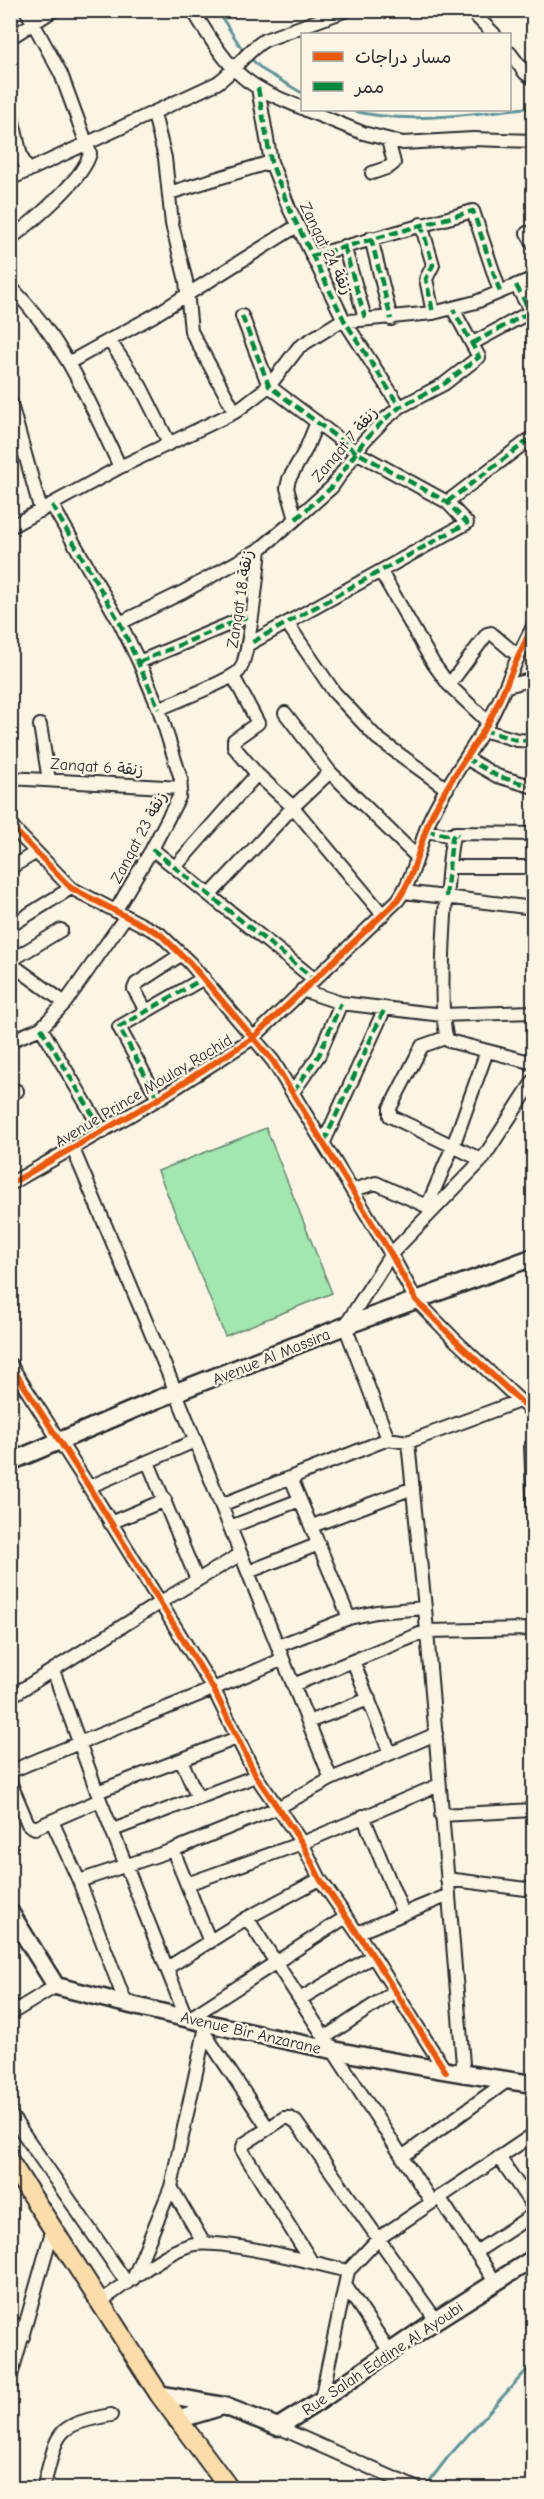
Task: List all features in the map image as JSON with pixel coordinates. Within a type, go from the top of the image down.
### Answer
[{"type":"main road","points":[[10,2162],[159,2394],[229,2488]]},
{"type":"street","points":[[10,239],[47,208],[78,173],[89,156],[61,74],[26,10]]},
{"type":"street","points":[[10,38],[54,10]]},
{"type":"street","points":[[193,10],[237,66],[258,88],[301,108]]},
{"type":"street","points":[[10,179],[217,83],[251,50],[265,40],[347,10]]},
{"type":"street","points":[[470,10],[493,33]]},
{"type":"street","points":[[511,54],[525,73],[534,79]]},
{"type":"street","name":"Zanqat 24 زنقة","points":[[258,88],[271,162],[297,226],[344,320],[400,407]]},
{"type":"street","points":[[10,108],[21,156],[28,171]]},
{"type":"street","points":[[308,111],[342,126],[403,143],[473,139],[534,141]]},
{"type":"street","points":[[154,114],[165,158],[172,224],[188,294],[191,331],[235,412]]},
{"type":"street","points":[[372,173],[394,163],[388,140]]},
{"type":"street","points":[[169,193],[271,162]]},
{"type":"street","points":[[312,256],[473,211],[500,292]]},
{"type":"street","points":[[421,224],[433,265],[426,279],[433,313]]},
{"type":"street","points":[[70,362],[188,294],[297,226]]},
{"type":"street","points":[[527,233],[534,245]]},
{"type":"street","points":[[371,238],[391,319]]},
{"type":"street","points":[[344,246],[364,318]]},
{"type":"street","points":[[10,527],[120,467],[235,412],[269,386],[299,347],[333,325],[344,320],[391,319],[453,309],[534,278]]},
{"type":"street","points":[[453,309],[473,343],[532,314],[516,285]]},
{"type":"street","points":[[13,293],[52,333],[70,362],[120,467]]},
{"type":"street","points":[[242,316],[269,386],[356,452],[447,502],[467,523],[249,645]]},
{"type":"street","points":[[109,340],[141,387],[169,443]]},
{"type":"street","name":"Zanqat 7 زنقة","points":[[296,519],[332,487],[373,430],[400,407],[444,384],[479,356],[473,343]]},
{"type":"street","name":"Zanqat 23 زنقة","points":[[10,401],[15,432],[47,508],[120,623],[140,662],[179,768],[181,788],[121,913],[65,1003],[41,1028]]},
{"type":"street","points":[[296,519],[287,488],[289,479],[300,461],[317,422]]},
{"type":"street","points":[[447,502],[532,438]]},
{"type":"street","name":"Zanqat 18 زنقة","points":[[233,676],[244,665],[249,645],[260,549],[296,519]]},
{"type":"street","points":[[120,623],[183,592],[260,549]]},
{"type":"street","points":[[381,572],[433,663],[449,685],[486,726],[517,740],[534,741]]},
{"type":"street","points":[[140,662],[251,615]]},
{"type":"street","points":[[287,623],[334,692],[377,738],[447,789]]},
{"type":"street","name":"Avenue Prince Moulay Rachid","points":[[10,1184],[158,1099],[253,1038],[383,915],[404,892],[426,831],[447,789],[486,726],[507,686],[517,655],[534,625]]},
{"type":"street","points":[[449,685],[487,634],[491,633],[517,655]]},
{"type":"street","points":[[159,709],[233,676],[258,723],[234,740],[234,747],[257,774],[293,807],[383,915]]},
{"type":"street","points":[[507,686],[534,679]]},
{"type":"street","points":[[285,713],[330,772],[417,857]]},
{"type":"street","points":[[40,725],[49,780]]},
{"type":"street","points":[[466,758],[497,776],[534,787]]},
{"type":"street","points":[[210,895],[293,807],[330,772]]},
{"type":"street","points":[[175,867],[257,774]]},
{"type":"street","name":"Zanqat 6 زنقة","points":[[10,778],[181,788]]},
{"type":"street","points":[[10,825],[71,888],[160,934],[204,978],[273,1061],[353,1190],[416,1300],[534,1414]]},
{"type":"street","points":[[426,831],[455,835],[534,834]]},
{"type":"street","points":[[455,835],[446,897],[442,1015],[446,1038],[449,1041],[534,1063]]},
{"type":"street","points":[[152,849],[314,979]]},
{"type":"street","points":[[10,868],[35,853]]},
{"type":"street","points":[[449,867],[534,867]]},
{"type":"street","points":[[10,926],[71,888]]},
{"type":"street","points":[[404,892],[534,908]]},
{"type":"street","points":[[61,930],[10,962],[65,1003]]},
{"type":"street","points":[[146,1011],[134,990],[136,984],[182,954]]},
{"type":"street","points":[[158,1099],[119,1027],[204,978]]},
{"type":"street","points":[[302,990],[341,1003],[442,1015],[534,1012]]},
{"type":"street","points":[[293,1092],[319,1055],[341,1003]]},
{"type":"street","points":[[324,1142],[385,1008]]},
{"type":"street","points":[[10,1041],[41,1028],[103,1132]]},
{"type":"street","points":[[446,1038],[422,1046],[390,1108],[390,1116],[482,1160]]},
{"type":"street","points":[[353,1190],[376,1183],[424,1205],[430,1200],[453,1146],[487,1051]]},
{"type":"street","points":[[388,1439],[345,1326],[391,1254],[482,1160],[534,1080]]},
{"type":"street","points":[[73,1149],[176,1393],[331,1779]]},
{"type":"street","name":"Avenue Al Massira","points":[[10,1462],[345,1326],[534,1257]]},
{"type":"street","points":[[10,1364],[214,1690],[256,1776],[302,1843],[320,1879],[373,1956],[446,2072]]},
{"type":"street","points":[[221,1504],[388,1439],[408,1442],[519,1401]]},
{"type":"street","points":[[89,1487],[195,1441]]},
{"type":"street","points":[[408,1442],[425,1608],[464,2076]]},
{"type":"street","points":[[531,1446],[534,1517]]},
{"type":"street","points":[[148,1462],[196,1581]]},
{"type":"street","points":[[291,1478],[349,1618]]},
{"type":"street","points":[[312,1526],[413,1488]]},
{"type":"street","points":[[110,1523],[165,1500]]},
{"type":"street","points":[[230,1527],[300,1500]]},
{"type":"street","points":[[248,1572],[320,1544]]},
{"type":"street","points":[[10,1697],[241,1554]]},
{"type":"street","points":[[278,1646],[349,1618],[376,1612],[425,1608]]},
{"type":"street","points":[[293,1685],[427,1631],[534,1629]]},
{"type":"street","points":[[10,1774],[14,1770],[214,1690],[283,1659]]},
{"type":"street","points":[[353,1661],[390,1754]]},
{"type":"street","points":[[53,1670],[126,1866],[188,2017],[276,1964],[346,1917]]},
{"type":"street","points":[[308,1722],[369,1700]]},
{"type":"street","points":[[79,1881],[173,1850],[277,1808],[331,1779],[436,1734]]},
{"type":"street","points":[[10,1782],[31,1827],[35,1828],[99,1796],[237,1738]]},
{"type":"street","points":[[181,1760],[198,1798]]},
{"type":"street","points":[[113,1830],[256,1776]]},
{"type":"street","points":[[187,1884],[302,1843],[439,1785]]},
{"type":"street","points":[[441,1815],[534,1810]]},
{"type":"street","points":[[363,1816],[403,1913]]},
{"type":"street","points":[[52,1821],[79,1881],[126,2004]]},
{"type":"street","points":[[173,1850],[210,1942]]},
{"type":"street","points":[[167,1968],[247,1918],[320,1879]]},
{"type":"street","points":[[447,1879],[534,1890]]},
{"type":"street","points":[[357,1933],[449,1895]]},
{"type":"street","points":[[10,1912],[56,1986],[10,2014]]},
{"type":"street","points":[[247,1918],[402,2157],[476,2252],[496,2283]]},
{"type":"street","points":[[300,1999],[373,1956]]},
{"type":"street","name":"Avenue Bir Anzarane","points":[[56,1986],[188,2017],[206,2028],[328,2044],[464,2076],[534,2084]]},
{"type":"street","points":[[328,2044],[395,1991]]},
{"type":"street","points":[[206,2028],[268,2128]]},
{"type":"street","points":[[130,2281],[171,2187],[206,2028]]},
{"type":"street","points":[[402,2157],[507,2081]]},
{"type":"street","points":[[10,2114],[130,2281]]},
{"type":"street","points":[[311,2261],[242,2150],[244,2144],[284,2118],[290,2118],[296,2122],[436,2320]]},
{"type":"street","points":[[321,2400],[348,2271],[379,2238],[534,2133]]},
{"type":"street","points":[[499,2157],[534,2208]]},
{"type":"street","points":[[171,2187],[203,2242]]},
{"type":"street","points":[[476,2252],[534,2214]]},
{"type":"street","points":[[12,2371],[52,2228]]},
{"type":"street","points":[[101,2301],[178,2249],[203,2242],[311,2261],[348,2271]]},
{"type":"street","name":"Rue Salah Eddine Al Ayoubi","points":[[278,2427],[436,2320],[534,2258]]},
{"type":"street","points":[[345,2285],[390,2352]]},
{"type":"street","points":[[10,2319],[22,2337]]},
{"type":"street","points":[[159,2394],[224,2406],[278,2427],[416,2488]]},
{"type":"street","points":[[177,2420],[224,2406]]},
{"type":"street","points":[[43,2488],[58,2437],[67,2426],[82,2420],[111,2415]]},
{"type":"green space","points":[[266,1128],[332,1293],[225,1336],[158,1171]]},
{"type":"waterway","points":[[217,10],[244,52]]},
{"type":"waterway","points":[[248,56],[263,70],[301,92]]},
{"type":"waterway","points":[[511,110],[534,107]]},
{"type":"waterway","points":[[354,111],[372,115],[418,118],[500,111]]},
{"type":"waterway","points":[[424,2488],[448,2457],[534,2362]]},
{"type":"marked path","points":[[258,88],[271,162],[289,208],[344,320],[400,407]]},
{"type":"marked path","points":[[312,256],[473,211],[500,292]]},
{"type":"marked path","points":[[421,224],[433,265],[426,279],[433,313]]},
{"type":"marked path","points":[[371,238],[391,319]]},
{"type":"marked path","points":[[344,246],[365,318]]},
{"type":"marked path","points":[[516,285],[533,317]]},
{"type":"marked path","points":[[296,519],[332,487],[364,441],[385,419],[400,407],[444,384],[479,357],[453,309]]},
{"type":"marked path","points":[[473,343],[530,312]]},
{"type":"marked path","points":[[242,316],[269,386],[356,452],[447,502],[467,523],[249,644]]},
{"type":"marked path","points":[[447,502],[534,436]]},
{"type":"marked path","points":[[52,505],[120,623],[159,709]]},
{"type":"marked path","points":[[139,662],[251,615]]},
{"type":"marked path","points":[[483,730],[517,740],[534,741]]},
{"type":"marked path","points":[[466,758],[497,776],[534,787]]},
{"type":"marked path","points":[[426,831],[453,836]]},
{"type":"marked path","points":[[446,897],[452,838],[455,833],[458,835]]},
{"type":"marked path","points":[[152,849],[314,979]]},
{"type":"marked path","points":[[158,1099],[119,1027],[204,978]]},
{"type":"marked path","points":[[293,1092],[319,1055],[341,1003]]},
{"type":"marked path","points":[[324,1142],[385,1008]]},
{"type":"marked path","points":[[41,1028],[103,1132]]},
{"type":"cycle path","points":[[10,1184],[158,1099],[253,1038],[398,900],[409,881],[436,806],[489,721],[534,625]]},
{"type":"cycle path","points":[[10,825],[71,888],[160,934],[190,963],[273,1061],[391,1254],[416,1300],[534,1414]]},
{"type":"cycle path","points":[[10,1364],[214,1690],[256,1776],[302,1843],[320,1879],[373,1956],[446,2072]]}]
